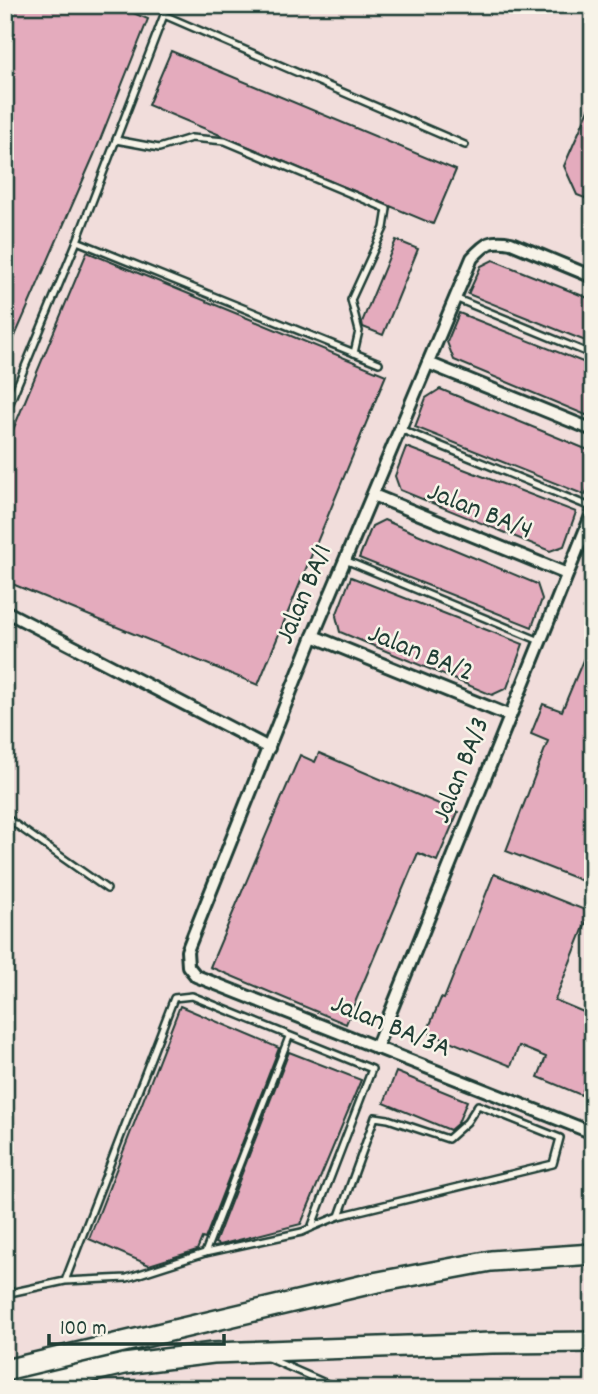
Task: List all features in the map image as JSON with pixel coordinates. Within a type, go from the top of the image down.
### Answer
[{"type":"highway","points":[[5,1370],[373,1283],[491,1261],[593,1254]]},
{"type":"highway","points":[[18,1389],[124,1364],[252,1351],[593,1342]]},
{"type":"street","name":"Jalan BA/1","points":[[187,951],[313,636],[472,258],[483,246],[497,240],[511,243],[593,276]]},
{"type":"street","points":[[428,363],[593,430]]},
{"type":"street","name":"Jalan BA/4","points":[[373,495],[567,574]]},
{"type":"street","name":"Jalan BA/3","points":[[376,1048],[567,574],[590,527],[593,510]]},
{"type":"street","points":[[5,611],[269,748]]},
{"type":"street","name":"Jalan BA/2","points":[[313,636],[510,716]]},
{"type":"street","name":"Jalan BA/3A","points":[[187,951],[188,966],[196,976],[593,1133]]},
{"type":"lane","points":[[5,415],[78,241],[164,15],[465,145]]},
{"type":"lane","points":[[116,140],[159,148],[191,138],[225,141],[387,209],[384,228],[351,300],[359,331],[354,353]]},
{"type":"lane","points":[[78,241],[379,363]]},
{"type":"lane","points":[[455,298],[593,355]]},
{"type":"lane","points":[[400,429],[593,510]]},
{"type":"lane","points":[[345,560],[540,641]]},
{"type":"lane","points":[[5,817],[107,889]]},
{"type":"lane","points":[[65,1281],[174,998],[192,996],[372,1069],[311,1227]]},
{"type":"lane","points":[[205,1253],[289,1037]]},
{"type":"lane","points":[[5,1294],[65,1281],[127,1278],[205,1253],[302,1232],[339,1216],[553,1164],[560,1138],[478,1105],[467,1122],[448,1139],[375,1117],[339,1216]]},
{"type":"lane","points":[[252,1351],[339,1389]]},
{"type":"building","points":[[5,5],[60,5],[75,11],[78,5],[114,5],[148,19],[94,155],[5,359]]},
{"type":"building","points":[[171,51],[456,170],[433,224],[148,105]]},
{"type":"building","points":[[593,100],[593,201],[577,195],[564,166]]},
{"type":"building","points":[[396,240],[418,249],[383,335],[363,327],[362,322]]},
{"type":"building","points":[[87,252],[386,375],[258,685],[5,581],[5,449]]},
{"type":"building","points":[[493,260],[593,300],[593,344],[468,294],[481,266]]},
{"type":"building","points":[[459,313],[593,366],[593,418],[454,360],[447,342]]},
{"type":"building","points":[[440,389],[593,452],[593,477],[585,495],[415,427],[426,398]]},
{"type":"building","points":[[406,447],[576,512],[564,546],[550,551],[400,490],[395,476]]},
{"type":"building","points":[[384,520],[537,584],[542,599],[532,627],[359,558],[372,526]]},
{"type":"building","points":[[351,577],[523,644],[507,688],[492,695],[340,632],[336,616]]},
{"type":"building","points":[[593,636],[593,885],[506,851],[548,741],[531,734],[543,704],[562,711]]},
{"type":"building","points":[[319,753],[458,812],[437,861],[418,853],[346,1024],[210,967],[300,755],[315,762]]},
{"type":"building","points":[[494,874],[590,912],[555,1000],[593,1016],[593,1076],[590,1075],[581,1095],[538,1077],[546,1057],[519,1046],[511,1066],[427,1032],[441,998],[444,999]]},
{"type":"building","points":[[180,1006],[279,1048],[205,1239],[202,1238],[197,1250],[149,1265],[89,1239]]},
{"type":"building","points":[[289,1052],[361,1080],[301,1224],[219,1245],[215,1243]]},
{"type":"building","points":[[396,1072],[467,1101],[458,1123],[450,1130],[384,1103]]}]
